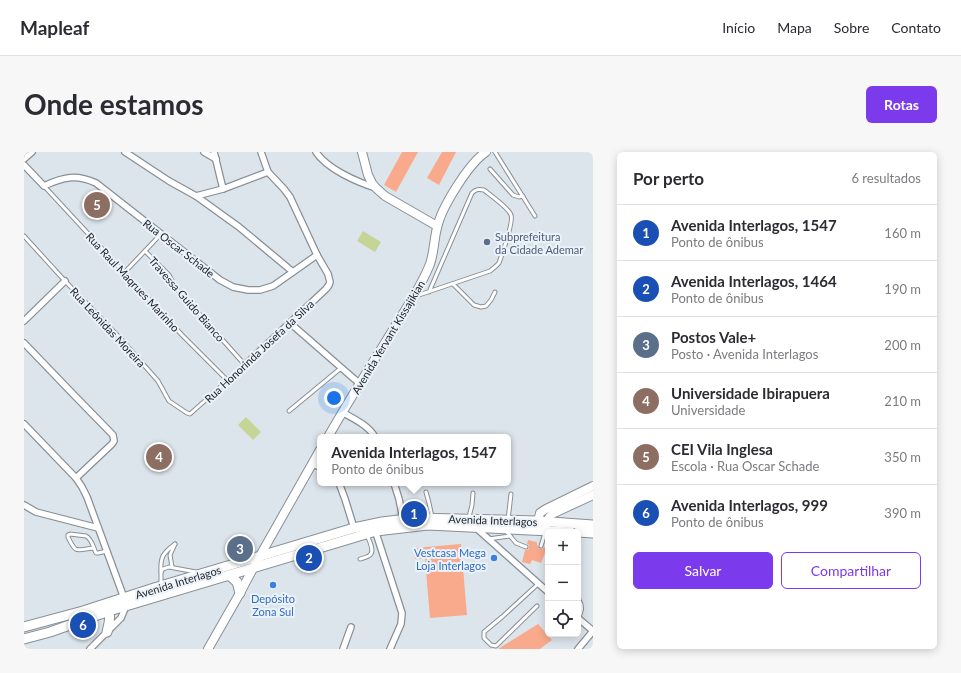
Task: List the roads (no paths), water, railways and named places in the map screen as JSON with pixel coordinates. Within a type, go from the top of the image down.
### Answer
[{"type":"main road","points":[[362,152],[368,175],[376,188],[385,196],[437,226]]},
{"type":"main road","name":"Avenida Yervant Kissajikian","points":[[330,434],[419,287],[430,262],[437,226],[442,212],[453,193],[479,156],[486,152]]},
{"type":"main road","points":[[208,649],[240,594],[259,557],[316,465]]},
{"type":"main road","points":[[542,526],[540,513],[593,486]]},
{"type":"main road","points":[[542,526],[552,514],[593,495]]},
{"type":"main road","name":"Avenida Interlagos","points":[[24,628],[105,608],[163,590],[229,575],[366,534],[374,527],[403,519],[469,519],[506,524],[542,526],[593,525]]},
{"type":"main road","name":"Avenida Interlagos","points":[[163,590],[201,574],[354,528],[428,525],[475,527],[506,524]]},
{"type":"main road","name":"Avenida Interlagos","points":[[542,526],[556,529]]},
{"type":"main road","points":[[581,532],[593,533]]},
{"type":"main road","points":[[229,575],[237,582],[240,594]]},
{"type":"main road","points":[[105,608],[110,618],[107,632]]},
{"type":"main road","name":"Avenida Interlagos","points":[[24,640],[50,632],[105,608]]},
{"type":"street","points":[[24,159],[32,152]]},
{"type":"street","points":[[125,152],[169,181],[196,196],[239,227],[293,272]]},
{"type":"street","points":[[204,152],[216,159]]},
{"type":"street","points":[[214,152],[223,189]]},
{"type":"street","points":[[261,152],[268,172],[290,197],[317,255]]},
{"type":"street","points":[[316,152],[318,156],[327,164],[358,182],[376,188]]},
{"type":"street","name":"Rua Raul Maqrues Marinho","points":[[24,165],[44,186]]},
{"type":"street","points":[[196,196],[223,189],[268,172]]},
{"type":"street","name":"Rua Oscar Schade","points":[[44,186],[66,178],[88,179],[96,183],[214,275],[233,287],[248,290],[260,290],[273,286],[317,255]]},
{"type":"street","name":"Rua Honorinda Josefa da Silva","points":[[245,365],[329,285],[328,274],[317,255]]},
{"type":"street","points":[[24,321],[65,281]]},
{"type":"street","points":[[290,323],[360,384]]},
{"type":"street","points":[[24,343],[113,435],[114,441],[112,444],[76,478]]},
{"type":"street","points":[[342,412],[368,428],[373,434]]},
{"type":"street","points":[[24,424],[82,486],[125,602],[121,618],[90,649]]},
{"type":"street","points":[[340,486],[354,528]]},
{"type":"street","points":[[395,486],[403,519]]},
{"type":"street","points":[[24,505],[36,512],[98,528]]},
{"type":"street","points":[[469,519],[475,527],[545,590]]},
{"type":"street","points":[[374,527],[402,613],[401,624],[390,649]]},
{"type":"street","points":[[578,649],[593,631],[581,621]]},
{"type":"street","points":[[343,649],[351,627]]},
{"type":"lane","points":[[495,152],[536,216]]},
{"type":"lane","points":[[490,169],[513,195],[519,197],[523,196]]},
{"type":"lane","name":"Rua Raul Maqrues Marinho","points":[[44,186],[182,335],[227,380]]},
{"type":"lane","points":[[413,298],[490,271],[499,263],[512,223],[512,216],[509,211],[484,190],[479,189],[472,193],[430,292]]},
{"type":"lane","points":[[124,273],[161,234]]},
{"type":"lane","name":"Rua Leônidas Moreira","points":[[24,236],[120,338],[158,381],[170,401],[187,414],[191,413]]},
{"type":"lane","name":"Travessa Guido Bianco","points":[[145,251],[169,275],[176,288],[245,365]]},
{"type":"lane","points":[[453,284],[474,305],[481,307],[486,306],[495,292]]},
{"type":"lane","name":"Rua Honorinda Josefa da Silva","points":[[191,413],[245,365]]},
{"type":"lane","points":[[289,411],[341,368]]},
{"type":"lane","points":[[426,492],[433,518]]},
{"type":"lane","points":[[469,519],[473,493]]},
{"type":"lane","points":[[511,494],[506,524],[510,536],[516,543],[526,547]]},
{"type":"lane","points":[[541,546],[542,526]]},
{"type":"lane","points":[[360,559],[371,555],[372,553],[366,534]]},
{"type":"lane","points":[[94,548],[75,549],[68,535],[88,537],[94,548],[96,553],[107,551]]},
{"type":"lane","points":[[488,539],[510,536]]},
{"type":"lane","points":[[163,590],[160,564],[166,552],[175,544],[170,555],[172,567]]},
{"type":"lane","points":[[161,572],[166,568],[172,567],[201,574]]},
{"type":"lane","points":[[538,584],[484,632],[484,638],[492,645],[496,646],[538,606]]},
{"type":"place","name":"CEI Vila Inglesa","points":[[97,205]]},
{"type":"place","name":"Subprefeitura da Cidade Ademar","points":[[487,242]]},
{"type":"place","name":"Universidade Ibirapuera","points":[[159,457]]},
{"type":"place","name":"Avenida Interlagos, 1547","points":[[414,514]]},
{"type":"place","name":"Postos Vale+","points":[[240,549]]},
{"type":"place","name":"Avenida Interlagos, 1464","points":[[309,558]]},
{"type":"place","name":"Vestcasa Mega Loja Interlagos","points":[[494,558]]},
{"type":"place","name":"Depósito Zona Sul","points":[[273,585]]},
{"type":"place","name":"Avenida Interlagos, 999","points":[[83,625]]}]
